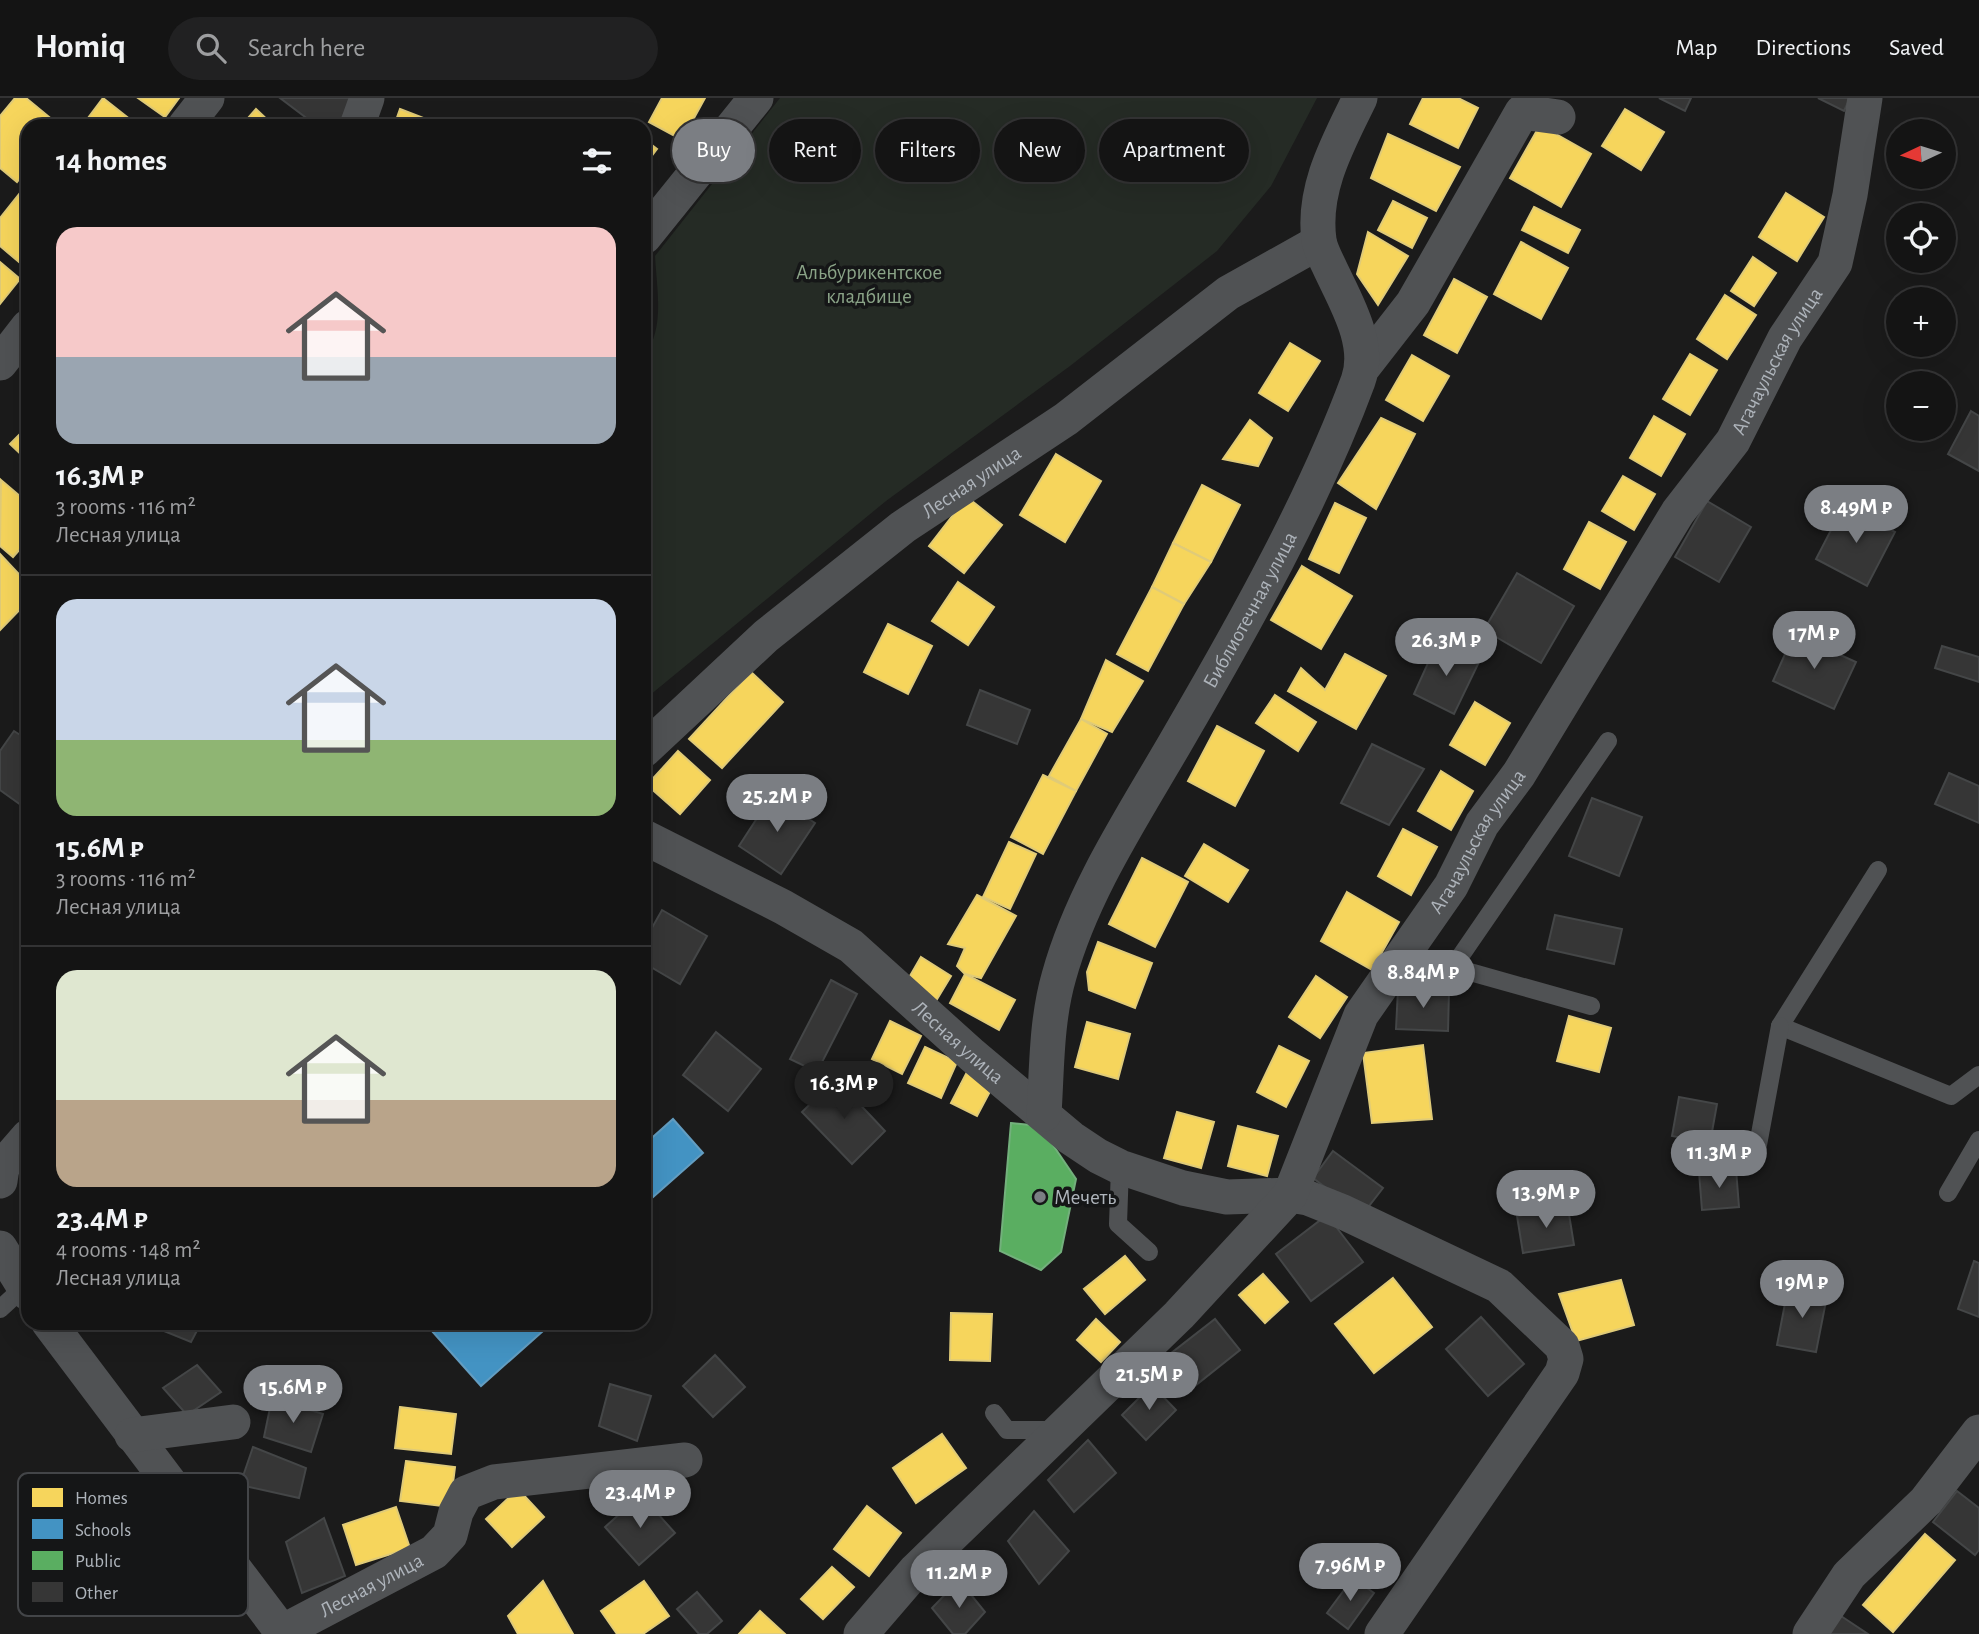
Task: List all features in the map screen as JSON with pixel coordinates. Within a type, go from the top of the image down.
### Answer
[{"type":"street","points":[[190,119],[207,98]]},
{"type":"street","points":[[360,119],[367,98]]},
{"type":"street","points":[[651,228],[756,98]]},
{"type":"street","points":[[1360,98],[1331,160],[1318,201],[1319,242],[1356,325],[1364,366]]},
{"type":"street","name":"Агачаульская улица","points":[[861,1634],[916,1570],[1179,1315],[1290,1195],[1361,1015],[1451,886],[1482,824],[1519,774],[1678,512],[1733,441],[1784,338],[1835,263],[1850,195],[1864,98]]},
{"type":"street","points":[[1364,366],[1413,303],[1522,112],[1558,117]]},
{"type":"street","name":"Лесная улица","points":[[651,743],[766,636],[903,527],[1066,419],[1228,293],[1319,242]]},
{"type":"street","points":[[0,363],[21,336]]},
{"type":"street","name":"Библиотечная улица","points":[[1044,1114],[1050,1013],[1059,974],[1074,935],[1106,865],[1294,523],[1347,411],[1364,366]]},
{"type":"street","name":"Лесная улица","points":[[651,841],[783,907],[850,946],[972,1055],[1071,1138],[1120,1167],[1183,1188],[1227,1197],[1290,1195],[1308,1198],[1343,1212],[1499,1286],[1562,1346],[1566,1359],[1563,1373],[1382,1634]]},
{"type":"street","points":[[1,1172],[21,1146]]},
{"type":"street","points":[[0,1248],[17,1297]]},
{"type":"street","name":"Лесная улица","points":[[54,1330],[161,1473]]},
{"type":"street","points":[[132,1435],[233,1422]]},
{"type":"street","points":[[1810,1634],[1849,1575],[1926,1501],[1979,1432]]},
{"type":"street","name":"Лесная улица","points":[[248,1587],[283,1633],[434,1552],[450,1535],[456,1512],[466,1493],[494,1482],[685,1460]]},
{"type":"lane","points":[[1453,967],[1608,741]]},
{"type":"lane","points":[[1755,1161],[1780,1026],[1878,870]]},
{"type":"lane","points":[[1406,954],[1591,1006]]},
{"type":"lane","points":[[1780,1026],[1951,1096],[1979,1075]]},
{"type":"lane","points":[[1948,1193],[1979,1140]]},
{"type":"lane","points":[[1120,1167],[1118,1224],[1149,1252]]},
{"type":"lane","points":[[994,1413],[1007,1430],[1062,1430]]},
{"type":"green space","name":"Альбурикентское кладбище","points":[[780,98],[1317,98],[1271,186],[1217,251],[1070,366],[886,501],[651,694],[651,346],[657,322],[655,256],[714,182],[755,182],[755,130]]},
{"type":"building: Homes","points":[[15,98],[26,98],[52,119],[21,119],[21,177],[17,182],[0,168],[0,116]]},
{"type":"building: Homes","points":[[103,98],[130,119],[87,119]]},
{"type":"building: Homes","points":[[138,98],[179,98],[165,117]]},
{"type":"building: Homes","points":[[662,98],[705,98],[694,119],[672,119],[672,135],[651,123]]},
{"type":"building: Homes","points":[[1423,98],[1458,98],[1478,108],[1458,148],[1410,124]]},
{"type":"building: Homes","points":[[256,109],[267,119],[247,119]]},
{"type":"building: Homes","points":[[400,109],[426,119],[396,119]]},
{"type":"building: Homes","points":[[1625,109],[1664,132],[1641,170],[1602,146]]},
{"type":"building: Homes","points":[[1540,125],[1591,154],[1561,207],[1510,178]]},
{"type":"building: Homes","points":[[1388,134],[1460,167],[1436,211],[1371,178]]},
{"type":"building: Homes","points":[[651,144],[657,149],[651,157]]},
{"type":"building: Homes","points":[[20,193],[21,264],[0,246],[0,218]]},
{"type":"building: Homes","points":[[1786,193],[1824,217],[1797,261],[1759,237]]},
{"type":"building: Homes","points":[[1393,201],[1427,218],[1412,248],[1378,230]]},
{"type":"building: Homes","points":[[1534,207],[1580,230],[1568,253],[1522,230]]},
{"type":"building: Homes","points":[[1368,232],[1408,256],[1378,305],[1357,274]]},
{"type":"building: Homes","points":[[1521,242],[1568,268],[1541,319],[1494,294]]},
{"type":"building: Homes","points":[[1753,257],[1776,273],[1754,306],[1731,291]]},
{"type":"building: Homes","points":[[0,262],[20,279],[0,304]]},
{"type":"building: Homes","points":[[1454,279],[1487,297],[1457,353],[1424,335]]},
{"type":"building: Homes","points":[[1725,295],[1756,315],[1727,359],[1697,339]]},
{"type":"building: Homes","points":[[1290,343],[1320,361],[1288,411],[1259,393]]},
{"type":"building: Homes","points":[[1690,354],[1717,370],[1690,415],[1663,399]]},
{"type":"building: Homes","points":[[1412,355],[1449,376],[1423,421],[1386,400]]},
{"type":"building: Homes","points":[[1654,416],[1685,434],[1661,476],[1630,458]]},
{"type":"building: Homes","points":[[1381,418],[1415,434],[1376,509],[1338,483]]},
{"type":"building: Homes","points":[[1250,420],[1272,438],[1258,466],[1223,459]]},
{"type":"building: Homes","points":[[21,433],[21,454],[10,444]]},
{"type":"building: Homes","points":[[1056,454],[1101,481],[1065,542],[1020,515]]},
{"type":"building: Homes","points":[[1623,476],[1655,494],[1634,530],[1602,511]]},
{"type":"building: Homes","points":[[1,480],[21,497],[21,548],[13,557],[0,546]]},
{"type":"building: Homes","points":[[1202,485],[1240,505],[1211,562],[1173,543]]},
{"type":"building: Homes","points":[[967,497],[1002,525],[964,573],[929,546]]},
{"type":"building: Homes","points":[[1335,503],[1366,518],[1339,573],[1309,559]]},
{"type":"building: Homes","points":[[1589,522],[1626,542],[1600,589],[1564,569]]},
{"type":"building: Homes","points":[[1173,543],[1211,562],[1184,604],[1152,587]]},
{"type":"building: Homes","points":[[0,554],[21,576],[21,608],[0,630]]},
{"type":"building: Homes","points":[[1302,566],[1352,596],[1321,649],[1271,620]]},
{"type":"building: Homes","points":[[958,582],[994,607],[968,645],[932,621]]},
{"type":"building: Homes","points":[[1152,587],[1184,604],[1148,671],[1117,654]]},
{"type":"building: Homes","points":[[888,624],[932,646],[908,694],[864,672]]},
{"type":"building: Homes","points":[[1345,654],[1386,676],[1356,729],[1288,691],[1301,668],[1325,690]]},
{"type":"building: Homes","points":[[1106,660],[1143,681],[1112,732],[1081,719]]},
{"type":"building: Homes","points":[[751,672],[783,702],[722,768],[689,739]]},
{"type":"building: Homes","points":[[1275,695],[1316,722],[1298,751],[1256,723]]},
{"type":"building: Homes","points":[[1475,702],[1510,723],[1485,765],[1450,745]]},
{"type":"building: Homes","points":[[1081,719],[1107,734],[1076,791],[1049,776]]},
{"type":"building: Homes","points":[[1217,726],[1264,751],[1235,806],[1188,781]]},
{"type":"building: Homes","points":[[678,751],[710,780],[680,814],[651,789],[651,781]]},
{"type":"building: Homes","points":[[1441,771],[1473,791],[1451,830],[1418,811]]},
{"type":"building: Homes","points":[[1043,775],[1076,791],[1043,854],[1011,837]]},
{"type":"building: Homes","points":[[1403,829],[1437,847],[1411,895],[1378,876]]},
{"type":"building: Homes","points":[[1009,842],[1036,854],[1010,909],[983,897]]},
{"type":"building: Homes","points":[[1204,844],[1248,870],[1228,902],[1185,876]]},
{"type":"building: Homes","points":[[1142,858],[1188,882],[1155,947],[1109,924]]},
{"type":"building: Homes","points":[[1347,892],[1399,922],[1372,970],[1321,941]]},
{"type":"building: Homes","points":[[977,895],[1016,916],[981,978],[965,974],[957,966],[965,948],[948,944]]},
{"type":"building: Homes","points":[[1098,942],[1152,963],[1135,1008],[1089,990],[1087,972]]},
{"type":"building: Homes","points":[[921,957],[951,976],[936,1001],[906,983]]},
{"type":"building: Homes","points":[[965,974],[1015,1000],[999,1030],[950,1003]]},
{"type":"building: Homes","points":[[1316,976],[1347,997],[1320,1038],[1289,1017]]},
{"type":"building: Homes","points":[[1569,1016],[1611,1028],[1599,1072],[1557,1061]]},
{"type":"building: Homes","points":[[890,1021],[921,1036],[902,1074],[872,1059]]},
{"type":"building: Homes","points":[[1087,1022],[1130,1034],[1118,1079],[1075,1067]]},
{"type":"building: Homes","points":[[1423,1045],[1432,1119],[1372,1123],[1363,1053]]},
{"type":"building: Homes","points":[[1279,1046],[1309,1061],[1286,1107],[1257,1092]]},
{"type":"building: Homes","points":[[925,1047],[957,1062],[941,1098],[908,1083]]},
{"type":"building: Homes","points":[[968,1070],[994,1084],[977,1116],[951,1103]]},
{"type":"building: Homes","points":[[1177,1112],[1214,1122],[1201,1168],[1164,1158]]},
{"type":"building: Homes","points":[[1238,1126],[1278,1136],[1267,1176],[1228,1166]]},
{"type":"building: Homes","points":[[1125,1256],[1145,1280],[1105,1314],[1084,1289]]},
{"type":"building: Homes","points":[[1263,1274],[1288,1302],[1265,1323],[1239,1295]]},
{"type":"building: Homes","points":[[1393,1278],[1432,1327],[1374,1373],[1335,1324]]},
{"type":"building: Homes","points":[[1621,1280],[1634,1325],[1576,1341],[1559,1294]]},
{"type":"building: Homes","points":[[951,1313],[992,1314],[990,1361],[950,1360]]},
{"type":"building: Homes","points":[[1096,1319],[1120,1342],[1101,1362],[1077,1340]]},
{"type":"building: Homes","points":[[400,1407],[456,1414],[451,1454],[395,1448]]},
{"type":"building: Homes","points":[[942,1434],[966,1468],[916,1503],[893,1468]]},
{"type":"building: Homes","points":[[406,1461],[455,1467],[450,1507],[400,1501]]},
{"type":"building: Homes","points":[[518,1489],[544,1517],[512,1547],[486,1519]]},
{"type":"building: Homes","points":[[867,1506],[901,1533],[869,1576],[834,1549]]},
{"type":"building: Homes","points":[[396,1507],[410,1548],[356,1565],[343,1525]]},
{"type":"building: Homes","points":[[1925,1534],[1955,1560],[1893,1632],[1863,1605]]},
{"type":"building: Homes","points":[[832,1567],[854,1587],[823,1619],[801,1599]]},
{"type":"building: Homes","points":[[543,1581],[573,1634],[518,1634],[508,1616]]},
{"type":"building: Homes","points":[[644,1581],[669,1616],[643,1634],[617,1634],[601,1611]]},
{"type":"building: Homes","points":[[760,1611],[785,1634],[739,1634]]},
{"type":"building: Schools","points":[[673,1119],[703,1153],[651,1199],[651,1139]]},
{"type":"building: Schools","points":[[433,1330],[544,1330],[481,1386]]},
{"type":"building: Public","points":[[1011,1123],[1040,1126],[1076,1179],[1061,1252],[1041,1270],[1000,1251]]},
{"type":"building: Other","points":[[280,98],[351,98],[342,119],[308,119]]},
{"type":"building: Other","points":[[1659,98],[1691,98],[1685,111]]},
{"type":"building: Other","points":[[1818,98],[1850,98],[1844,111]]},
{"type":"building: Other","points":[[1971,411],[1979,416],[1979,471],[1948,454]]},
{"type":"building: Other","points":[[1707,501],[1751,527],[1719,582],[1675,557]]},
{"type":"building: Other","points":[[1844,505],[1895,532],[1867,586],[1816,559]]},
{"type":"building: Other","points":[[1517,573],[1574,606],[1541,663],[1484,630]]},
{"type":"building: Other","points":[[1794,634],[1856,662],[1834,709],[1773,681]]},
{"type":"building: Other","points":[[1437,643],[1479,662],[1454,714],[1414,694]]},
{"type":"building: Other","points":[[1942,646],[1979,657],[1979,682],[1935,668]]},
{"type":"building: Other","points":[[980,690],[1030,710],[1017,744],[967,725]]},
{"type":"building: Other","points":[[14,731],[21,736],[21,805],[0,790],[0,751]]},
{"type":"building: Other","points":[[1372,744],[1424,769],[1389,825],[1341,803]]},
{"type":"building: Other","points":[[1949,773],[1979,786],[1979,823],[1935,804]]},
{"type":"building: Other","points":[[772,795],[815,823],[781,874],[739,846]]},
{"type":"building: Other","points":[[1592,798],[1642,817],[1619,876],[1569,856]]},
{"type":"building: Other","points":[[662,910],[707,936],[680,984],[651,967],[651,930]]},
{"type":"building: Other","points":[[1555,915],[1622,929],[1614,964],[1547,949]]},
{"type":"building: Other","points":[[831,980],[857,994],[817,1072],[790,1059]]},
{"type":"building: Other","points":[[1398,989],[1449,991],[1448,1031],[1396,1029]]},
{"type":"building: Other","points":[[716,1032],[761,1069],[728,1111],[683,1075]]},
{"type":"building: Other","points":[[836,1079],[885,1131],[852,1164],[802,1112]]},
{"type":"building: Other","points":[[1679,1097],[1717,1104],[1710,1143],[1672,1136]]},
{"type":"building: Other","points":[[1333,1151],[1383,1188],[1362,1215],[1313,1178]]},
{"type":"building: Other","points":[[1736,1169],[1739,1207],[1702,1210],[1699,1172]]},
{"type":"building: Other","points":[[1568,1208],[1574,1245],[1523,1253],[1517,1216]]},
{"type":"building: Other","points":[[1327,1215],[1363,1262],[1311,1301],[1276,1254]]},
{"type":"building: Other","points":[[1974,1261],[1979,1263],[1979,1317],[1958,1309]]},
{"type":"building: Other","points":[[1788,1288],[1827,1296],[1816,1352],[1777,1345]]},
{"type":"building: Other","points":[[1481,1317],[1524,1364],[1488,1396],[1446,1349]]},
{"type":"building: Other","points":[[1215,1319],[1240,1350],[1186,1393],[1161,1361]]},
{"type":"building: Other","points":[[161,1330],[197,1330],[191,1342]]},
{"type":"building: Other","points":[[715,1355],[745,1387],[713,1417],[683,1386]]},
{"type":"building: Other","points":[[197,1365],[221,1392],[187,1415],[163,1388]]},
{"type":"building: Other","points":[[610,1384],[651,1396],[637,1441],[599,1426]]},
{"type":"building: Other","points":[[1152,1385],[1176,1410],[1146,1440],[1122,1415]]},
{"type":"building: Other","points":[[272,1398],[323,1414],[311,1452],[264,1437]]},
{"type":"building: Other","points":[[1088,1440],[1116,1473],[1074,1512],[1048,1480]]},
{"type":"building: Other","points":[[253,1447],[306,1468],[299,1498],[248,1487],[248,1473],[244,1473]]},
{"type":"building: Other","points":[[1957,1491],[1979,1508],[1979,1550],[1975,1555],[1933,1522]]},
{"type":"building: Other","points":[[641,1495],[675,1533],[639,1565],[605,1527]]},
{"type":"building: Other","points":[[1034,1511],[1069,1551],[1039,1584],[1008,1541]]},
{"type":"building: Other","points":[[324,1518],[345,1576],[302,1593],[286,1542]]},
{"type":"building: Other","points":[[1353,1578],[1374,1593],[1348,1629],[1327,1613]]},
{"type":"building: Other","points":[[959,1580],[985,1612],[965,1634],[953,1634],[932,1608]]},
{"type":"building: Other","points":[[697,1592],[722,1621],[707,1634],[699,1634],[677,1609]]},
{"type":"building: Other","points":[[1841,1616],[1868,1634],[1829,1634]]},
{"type":"place","name":"Мечеть","points":[[1040,1197]]}]
